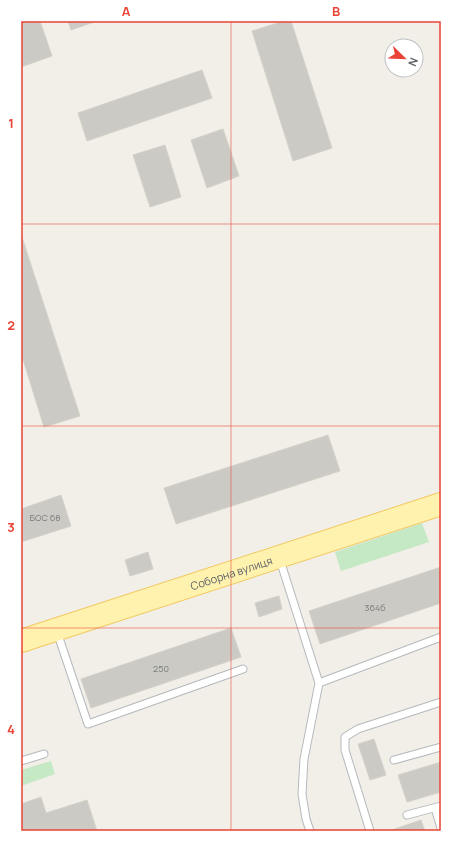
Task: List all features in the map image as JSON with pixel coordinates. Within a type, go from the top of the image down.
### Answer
[{"type":"main road","name":"Соборна вулиця","points":[[21,641],[441,504]]},
{"type":"lane","points":[[279,558],[319,683],[304,759],[302,794],[306,820],[310,831]]},
{"type":"lane","points":[[56,630],[88,724],[243,669]]},
{"type":"lane","points":[[319,683],[441,637]]},
{"type":"lane","points":[[370,831],[345,750],[345,736],[358,729],[441,702]]},
{"type":"lane","points":[[394,760],[441,747]]},
{"type":"lane","points":[[21,761],[44,754]]},
{"type":"lane","points":[[407,815],[438,807],[441,828]]},
{"type":"green space","points":[[422,523],[429,542],[341,571],[335,552]]},
{"type":"green space","points":[[51,761],[55,774],[21,786],[21,770]]},
{"type":"building","points":[[21,21],[40,21],[52,56],[21,67]]},
{"type":"building","points":[[68,21],[97,21],[71,30]]},
{"type":"building","points":[[284,21],[291,21],[332,148],[293,161],[252,31]]},
{"type":"building","points":[[202,70],[212,98],[87,141],[78,113]]},
{"type":"building","points":[[223,129],[239,176],[207,188],[191,140]]},
{"type":"building","points":[[165,145],[181,197],[150,207],[133,155]]},
{"type":"building","points":[[21,234],[80,416],[44,427],[21,353]]},
{"type":"building","points":[[328,435],[340,471],[176,524],[164,488]]},
{"type":"building","points":[[61,495],[71,526],[21,542],[21,509]]},
{"type":"building","points":[[148,552],[153,569],[130,576],[125,560]]},
{"type":"building","points":[[441,567],[441,603],[320,644],[309,611]]},
{"type":"building","points":[[279,596],[282,609],[259,617],[255,603]]},
{"type":"building","points":[[231,628],[241,657],[91,708],[81,679]]},
{"type":"building","points":[[374,739],[386,775],[370,780],[358,744]]},
{"type":"building","points":[[441,762],[441,792],[407,802],[398,775]]},
{"type":"building","points":[[41,797],[46,813],[87,800],[97,831],[21,831],[21,804]]},
{"type":"building","points":[[421,820],[425,831],[389,831]]}]
